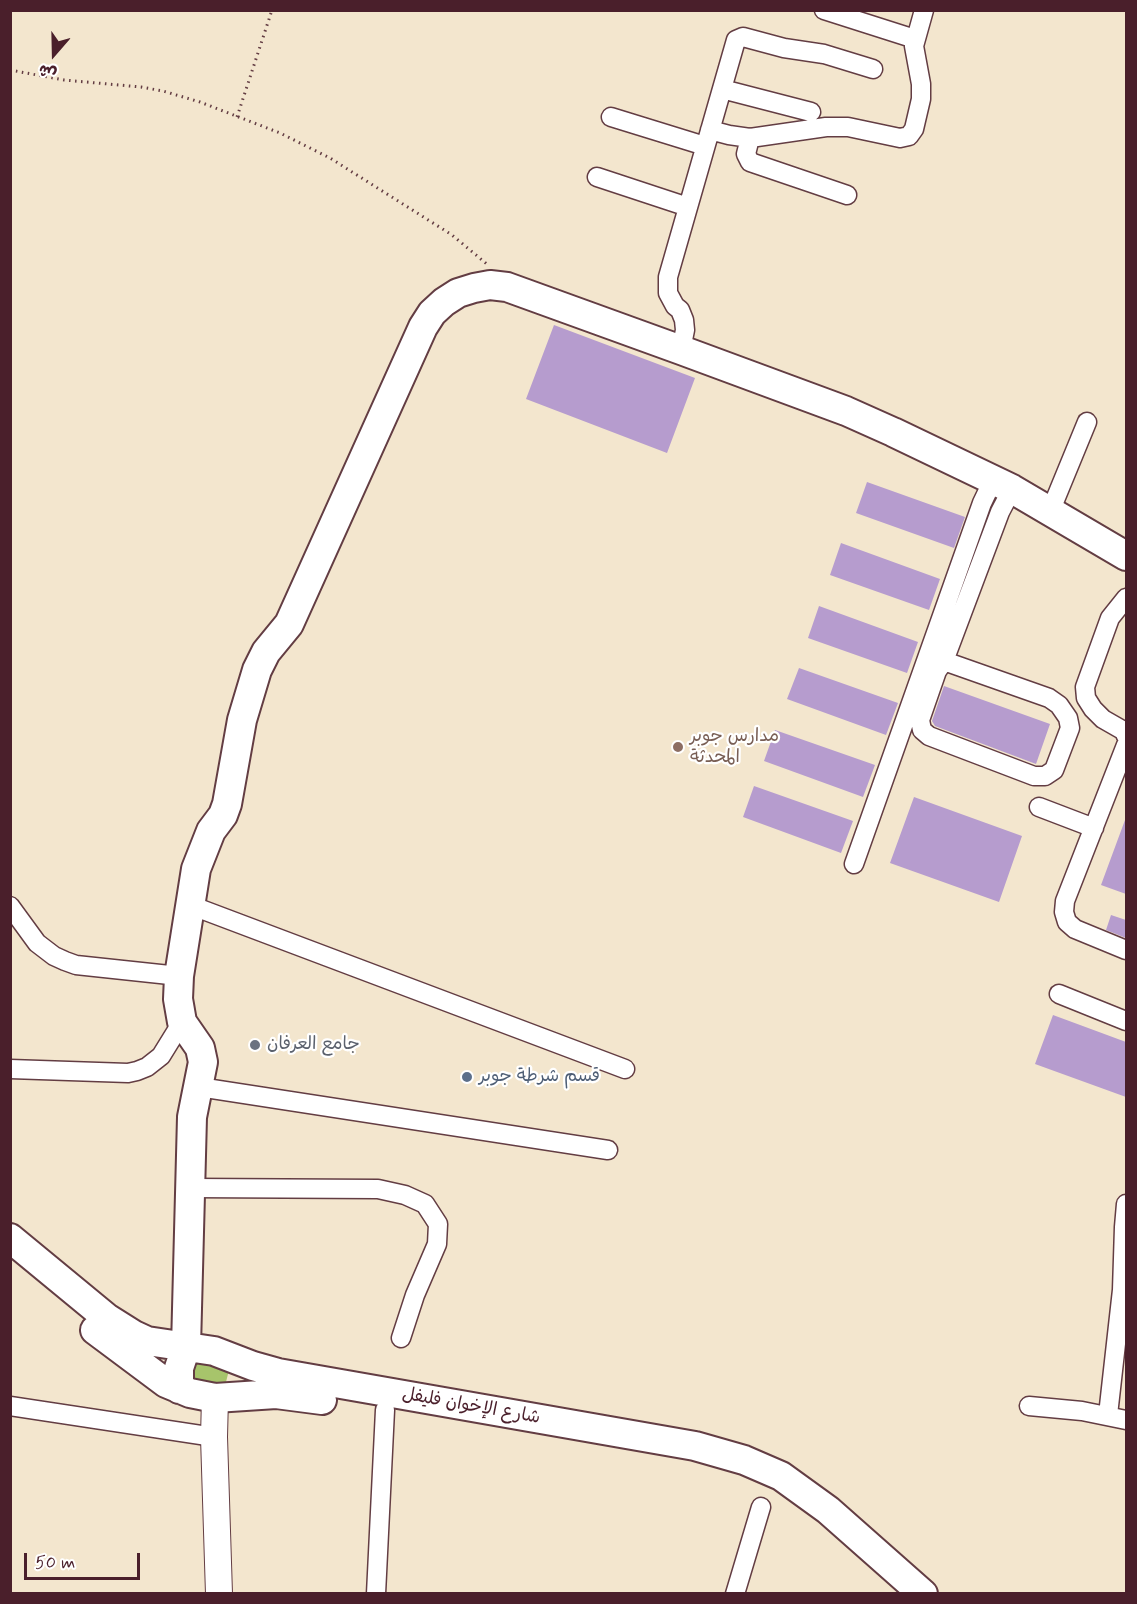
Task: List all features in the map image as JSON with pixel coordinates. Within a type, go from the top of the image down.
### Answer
[{"type":"main road","points":[[179,1389],[179,1368],[186,1347],[192,1117],[202,1070],[202,1055],[196,1041],[182,1022],[178,999],[179,976],[193,880],[211,831],[227,804],[242,720],[257,670],[266,652],[283,633],[294,615],[423,327],[432,313],[444,302],[458,293],[474,288],[490,285],[507,287],[846,411],[1003,484],[1126,556]]},
{"type":"main road","name":"شارع الإخوان فليفل","points":[[10,1238],[120,1327],[147,1341],[214,1351],[279,1373],[496,1419]]},
{"type":"main road","name":"شارع الإخوان فليفل","points":[[10,1260],[116,1347],[166,1383],[179,1389],[222,1398],[284,1394],[385,1410],[496,1419],[719,1451],[764,1468],[805,1503],[893,1593]]},
{"type":"main road","points":[[222,1398],[239,1381],[241,1361]]},
{"type":"main road","name":"شارع الإخوان فليفل","points":[[805,1503],[828,1510],[922,1593]]},
{"type":"street","points":[[824,10],[915,39]]},
{"type":"street","points":[[611,117],[708,138],[729,135],[750,138],[837,126],[859,128],[900,138],[909,136],[914,129],[921,99],[921,84],[914,53],[915,39],[924,10]]},
{"type":"street","points":[[681,350],[685,340],[684,320],[680,310],[671,300],[667,285],[734,44],[742,37],[784,48],[824,54],[873,69]]},
{"type":"street","points":[[723,89],[811,112]]},
{"type":"street","points":[[750,138],[746,154],[750,162],[847,195]]},
{"type":"street","points":[[597,177],[688,207]]},
{"type":"street","points":[[1050,512],[1087,422]]},
{"type":"street","points":[[944,661],[1049,698],[1059,705],[1068,718],[1070,728],[1054,770],[1045,776],[1034,776],[929,736],[921,730],[920,720],[937,670],[944,661],[1000,512],[1003,484]]},
{"type":"street","points":[[854,864],[982,503],[1003,484]]},
{"type":"street","points":[[1126,598],[1110,618],[1085,687],[1086,698],[1093,710],[1103,719],[1124,731],[1126,736]]},
{"type":"street","points":[[1126,745],[1065,901],[1064,912],[1067,922],[1075,929],[1126,950]]},
{"type":"street","points":[[1039,807],[1094,828]]},
{"type":"street","points":[[190,905],[625,1069]]},
{"type":"street","points":[[10,906],[37,943],[65,962],[179,976]]},
{"type":"street","points":[[1059,994],[1126,1021]]},
{"type":"street","points":[[10,1069],[128,1073],[137,1071],[147,1067],[161,1056],[182,1022]]},
{"type":"street","points":[[199,1087],[609,1150]]},
{"type":"street","points":[[191,1188],[369,1188],[405,1195],[426,1204],[438,1224],[437,1244],[415,1295],[401,1338]]},
{"type":"street","points":[[1108,1416],[1122,1290],[1126,1204]]},
{"type":"street","points":[[219,1593],[214,1437],[222,1398]]},
{"type":"street","points":[[10,1406],[214,1437]]},
{"type":"street","points":[[1029,1406],[1056,1408],[1126,1420]]},
{"type":"street","points":[[376,1593],[385,1410]]},
{"type":"street","points":[[735,1593],[761,1507]]},
{"type":"path","points":[[237,117],[272,10]]},
{"type":"path","points":[[10,70],[64,80],[163,91],[200,102],[305,144],[467,246],[495,272],[507,287]]},
{"type":"green space","points":[[195,1359],[229,1370],[226,1382],[222,1386],[199,1386],[191,1376]]},
{"type":"building","points":[[554,325],[695,378],[667,453],[526,399]]},
{"type":"building","points":[[867,482],[965,517],[954,548],[856,513]]},
{"type":"building","points":[[841,543],[940,579],[929,610],[830,575]]},
{"type":"building","points":[[819,606],[918,642],[907,673],[808,638]]},
{"type":"building","points":[[799,668],[898,703],[886,735],[787,699]]},
{"type":"building","points":[[944,686],[1050,724],[1036,764],[935,726],[932,721]]},
{"type":"building","points":[[775,730],[875,765],[863,797],[764,761]]},
{"type":"building","points":[[754,786],[853,821],[841,853],[743,817]]},
{"type":"building","points":[[914,797],[1022,836],[999,902],[890,863]]},
{"type":"building","points":[[1126,820],[1126,894],[1101,885]]},
{"type":"building","points":[[1111,915],[1126,920],[1126,938],[1106,930]]},
{"type":"building","points":[[1053,1015],[1126,1042],[1126,1097],[1035,1064]]},
{"type":"place","name":"مدارس جوبر المحدثة","points":[[678,747]]},
{"type":"place","name":"جامع العرفان","points":[[255,1045]]},
{"type":"place","name":"قسم شرطة جوبر","points":[[467,1077]]}]
